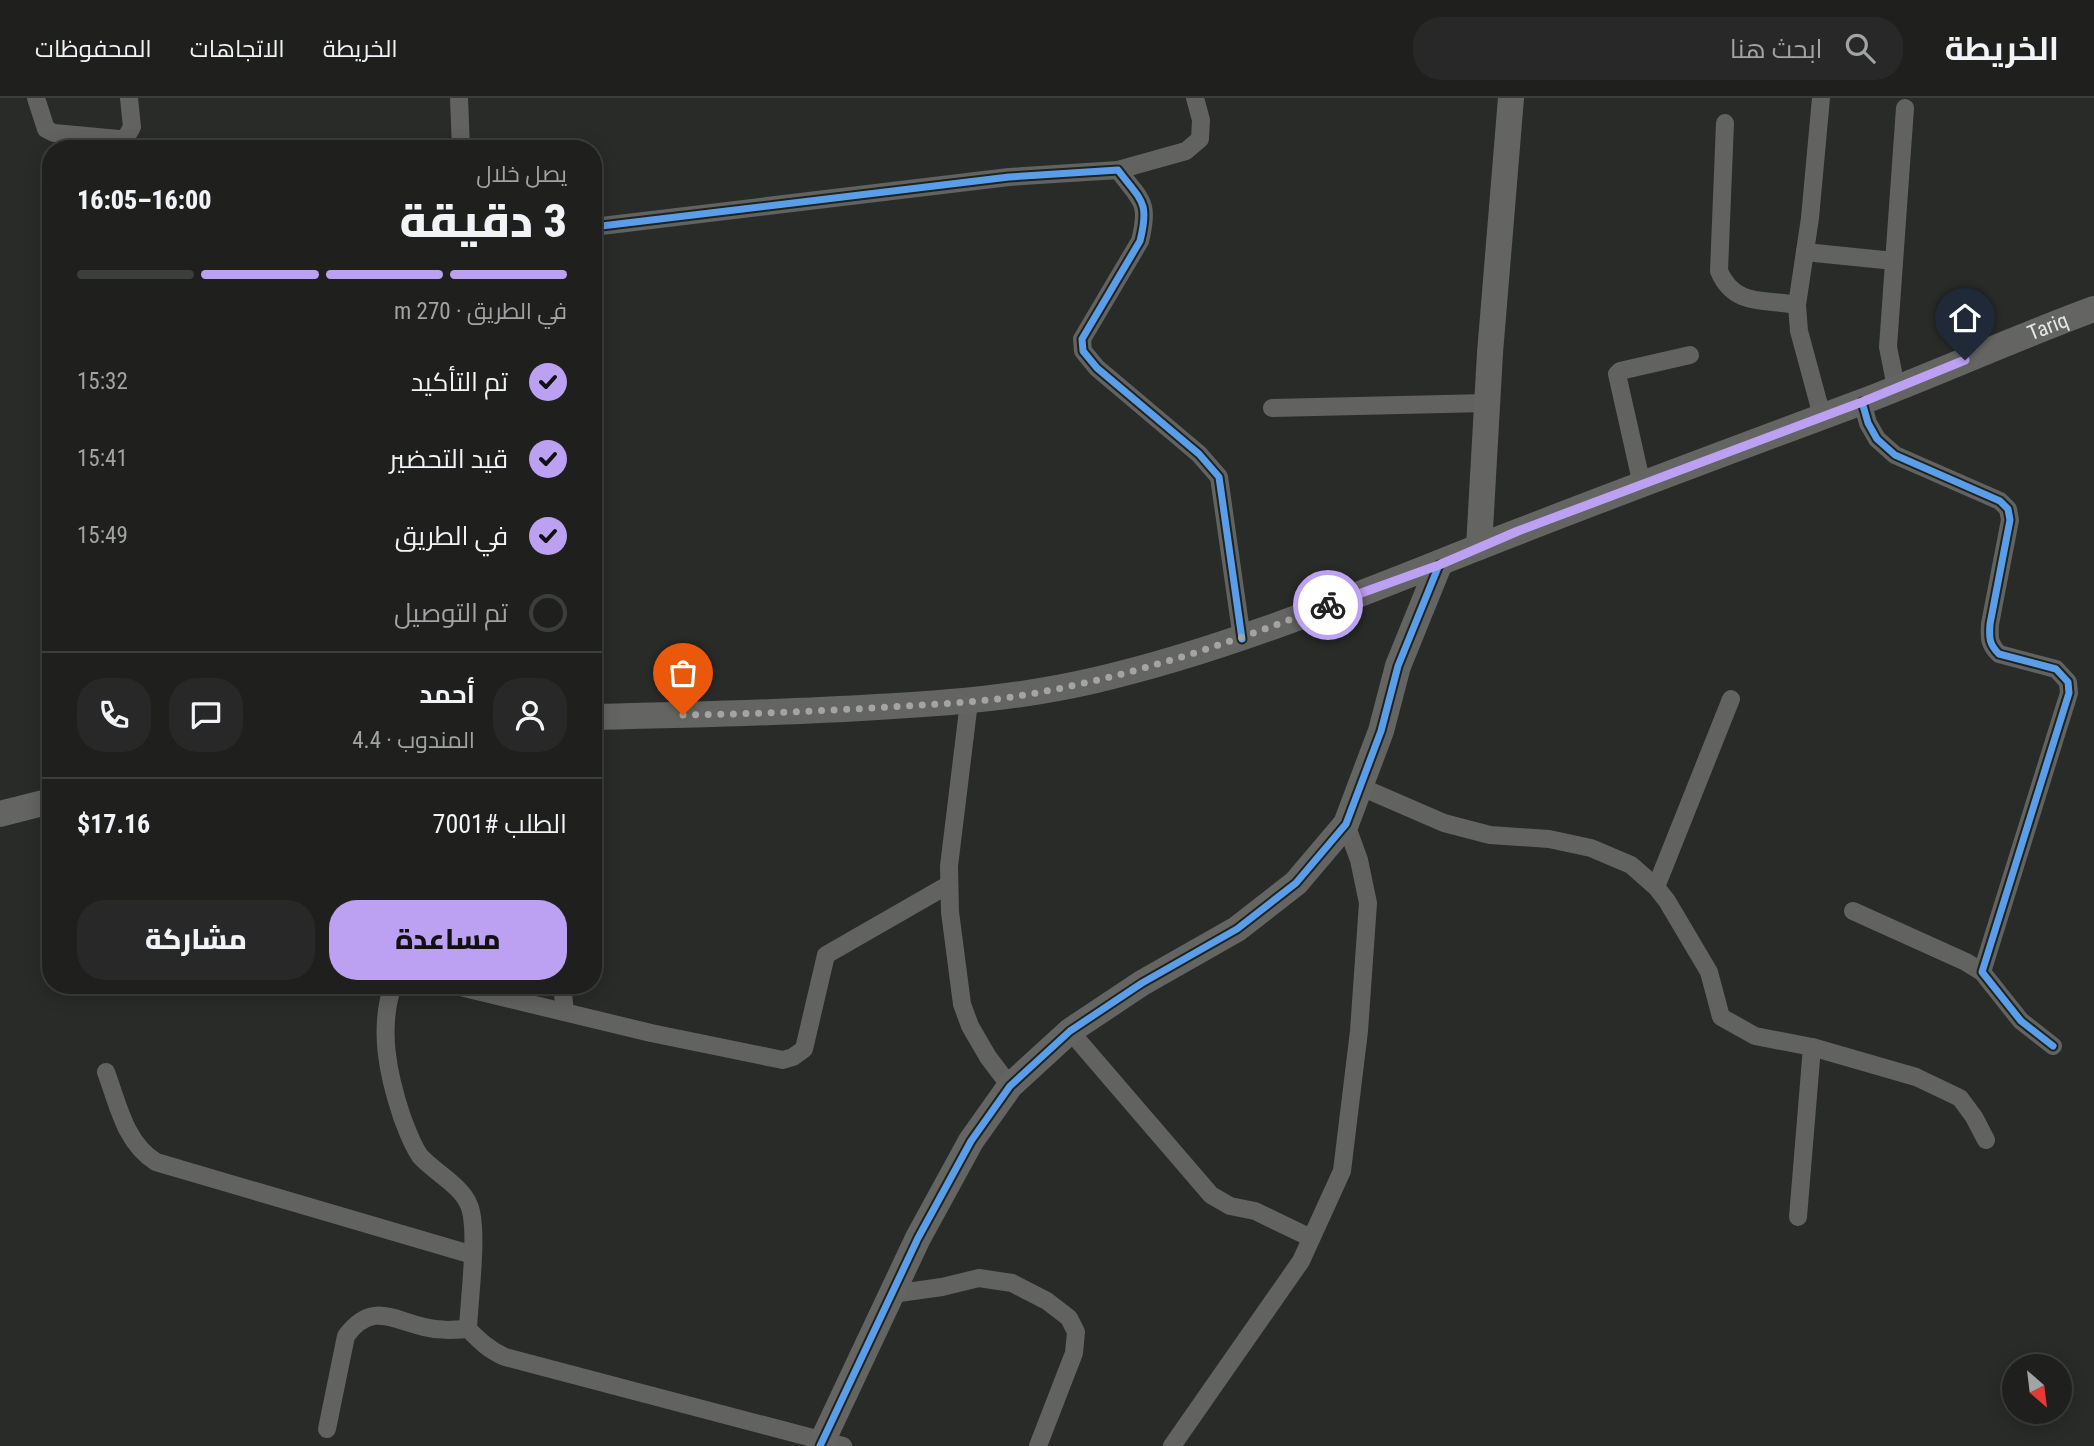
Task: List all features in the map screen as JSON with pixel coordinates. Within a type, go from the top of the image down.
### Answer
[{"type":"main road","points":[[1479,547],[1487,403],[1511,98]]},
{"type":"main road","name":"Tariq","points":[[602,717],[809,712],[969,702],[1095,681],[1242,639],[1822,415],[1862,402],[2094,309]]},
{"type":"main road","points":[[829,1445],[918,1238],[971,1141],[1010,1086],[1070,1031],[1142,983],[1237,929],[1296,883],[1346,824],[1381,731],[1398,666],[1439,565]]},
{"type":"main road","points":[[0,814],[42,803]]},
{"type":"street","points":[[36,98],[46,129],[54,133],[119,139],[125,139],[132,127],[128,98]]},
{"type":"street","points":[[459,98],[461,140]]},
{"type":"street","points":[[602,226],[1009,177],[1118,170],[1186,151],[1200,139],[1201,120],[1195,98]]},
{"type":"street","points":[[1822,98],[1797,305],[1799,331],[1822,415]]},
{"type":"street","points":[[1896,387],[1888,347],[1905,108]]},
{"type":"street","points":[[1725,123],[1719,271],[1728,288],[1743,298],[1797,305]]},
{"type":"street","points":[[1118,170],[1145,209],[1144,225],[1140,241],[1082,339],[1083,351],[1097,368],[1199,454],[1219,477],[1242,639]]},
{"type":"street","points":[[1805,252],[1894,261]]},
{"type":"street","points":[[1642,485],[1617,374],[1620,371],[1690,355]]},
{"type":"street","points":[[1862,402],[1868,423],[1878,439],[1895,455],[2000,501],[2008,509],[2010,520],[1990,625],[1989,638],[1992,647],[1999,653],[2056,669],[2068,682],[2069,693],[1982,972]]},
{"type":"street","points":[[1272,408],[1487,403]]},
{"type":"street","points":[[1656,887],[1731,699]]},
{"type":"street","points":[[969,702],[948,885],[962,1004],[970,1026],[988,1057],[1010,1086]]},
{"type":"street","points":[[1362,787],[1444,823],[1490,835],[1549,839],[1591,848],[1631,865],[1656,887],[1667,901],[1709,972],[1721,1017],[1755,1037],[1812,1046],[1916,1077],[1960,1098],[1986,1140]]},
{"type":"street","points":[[1172,1446],[1301,1261],[1342,1171],[1359,1031],[1368,903],[1359,860],[1346,824]]},
{"type":"street","points":[[490,994],[651,1033],[782,1060],[793,1057],[804,1049],[826,956],[948,885]]},
{"type":"street","points":[[1853,911],[1966,962],[1982,972],[2021,1021],[2053,1046]]},
{"type":"street","points":[[391,994],[386,1021],[386,1055],[395,1096],[407,1130],[418,1154],[465,1198],[470,1208],[472,1255],[468,1329],[490,1351],[505,1357],[829,1445]]},
{"type":"street","points":[[563,994],[565,1012]]},
{"type":"street","points":[[1070,1031],[1211,1195],[1230,1206],[1255,1211],[1311,1238]]},
{"type":"street","points":[[1798,1217],[1812,1046]]},
{"type":"street","points":[[106,1072],[127,1128],[144,1154],[156,1162],[472,1255]]},
{"type":"street","points":[[892,1294],[979,1279],[1001,1281],[1012,1283],[1047,1301],[1069,1318],[1076,1332],[1074,1353],[1038,1446]]},
{"type":"street","points":[[327,1429],[346,1336],[355,1324],[379,1314],[441,1331],[468,1329]]},
{"type":"cycle path","points":[[602,226],[1009,177],[1118,170],[1141,202],[1143,228],[1140,241],[1082,339],[1083,351],[1097,368],[1199,454],[1219,477],[1242,639]]},
{"type":"cycle path","points":[[1862,402],[1868,423],[1877,439],[1895,455],[2000,501],[2008,509],[2010,520],[1990,624],[1991,644],[1999,654],[2056,669],[2068,682],[2069,693],[1982,972],[2021,1021],[2053,1046]]},
{"type":"cycle path","points":[[820,1446],[918,1238],[971,1141],[1010,1086],[1070,1031],[1142,983],[1237,929],[1296,883],[1346,824],[1381,731],[1398,666],[1439,565]]},
{"type":"way so far","points":[[683,715],[809,712],[1010,697],[1095,681],[1176,659],[1242,639],[1328,605]]},
{"type":"route","points":[[1328,605],[1439,565],[1518,531],[1862,402],[1965,360]]}]
